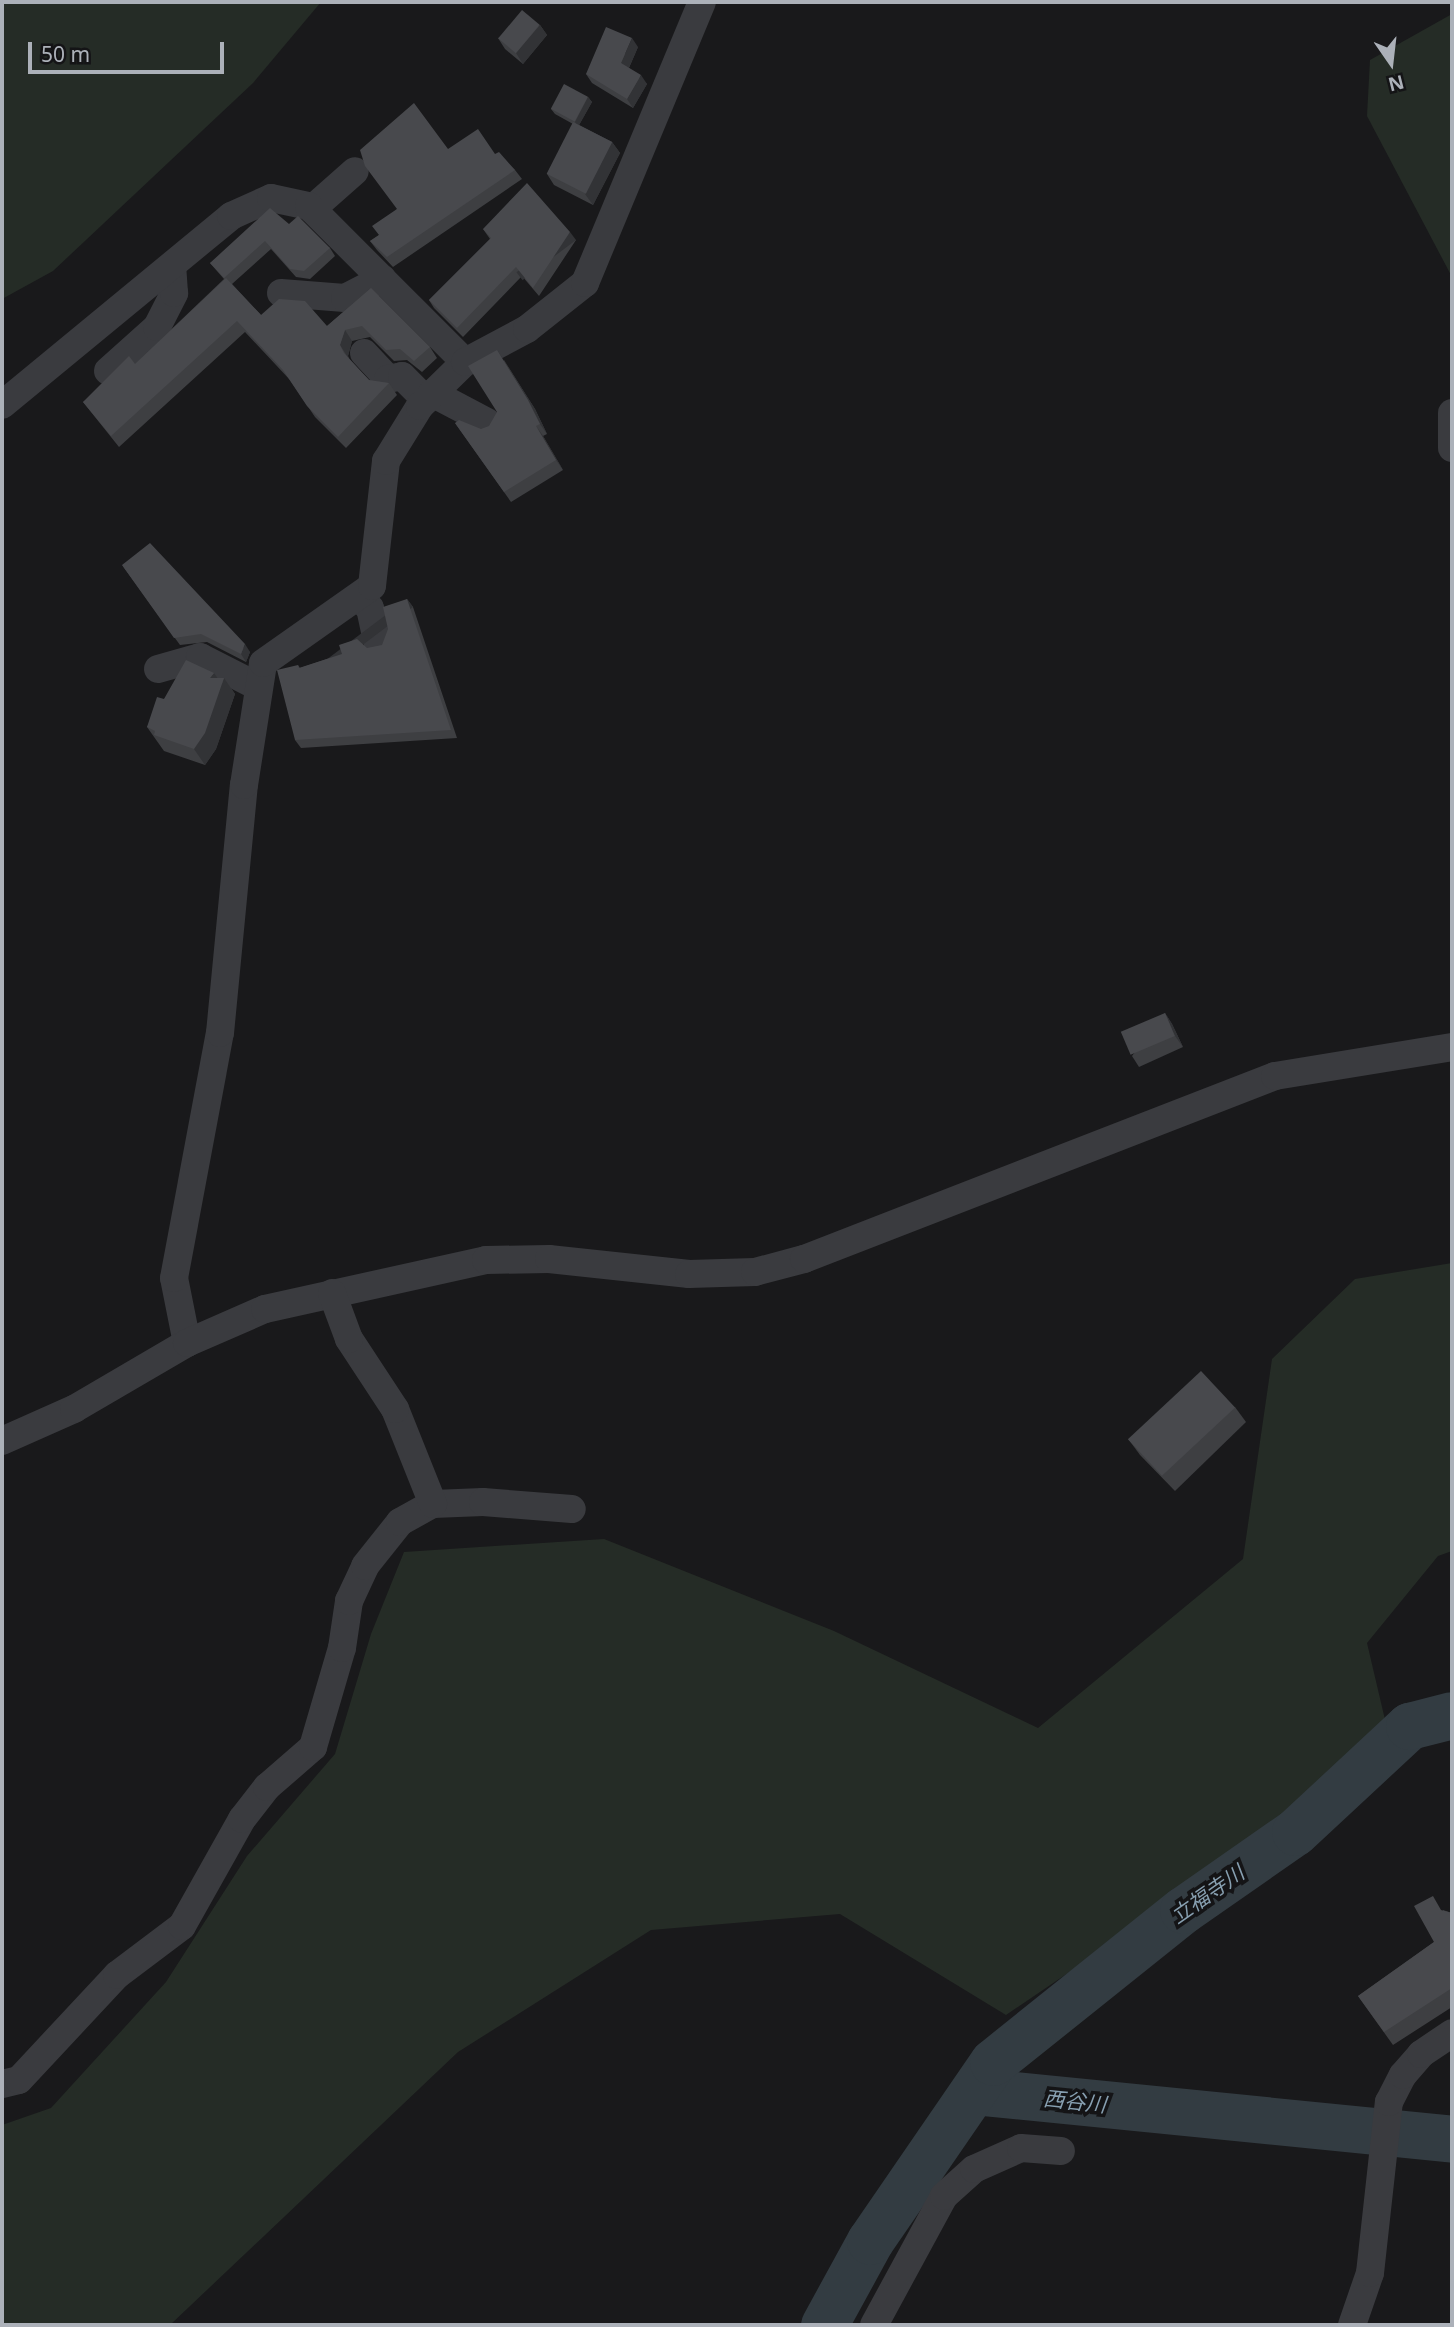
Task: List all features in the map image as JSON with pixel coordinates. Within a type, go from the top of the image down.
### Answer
[{"type":"street","points":[[187,1343],[174,1278],[220,1033],[244,785],[263,663],[372,586],[386,461],[429,397],[465,362],[527,329],[585,283],[702,2]]},
{"type":"street","points":[[312,209],[355,171]]},
{"type":"street","points":[[2,405],[231,216],[271,198],[312,209],[465,362]]},
{"type":"street","points":[[108,371],[158,327],[174,293],[172,267]]},
{"type":"street","points":[[281,293],[345,298],[382,279]]},
{"type":"street","points":[[364,353],[388,379],[402,376],[429,397],[486,422]]},
{"type":"street","points":[[1452,414],[1452,448]]},
{"type":"street","points":[[358,597],[370,608],[377,640]]},
{"type":"street","points":[[158,668],[200,657],[259,687]]},
{"type":"street","points":[[8,1441],[187,1343],[265,1309],[486,1260],[549,1259],[689,1274],[755,1272],[804,1259],[1275,1076],[1452,1047]]},
{"type":"street","points":[[332,1293],[349,1339],[395,1409],[433,1504]]},
{"type":"street","points":[[2,2084],[19,2080],[117,1975],[182,1926],[242,1819],[267,1787],[313,1747],[342,1648],[349,1601],[365,1566],[400,1522],[433,1504],[483,1502],[572,1509]]},
{"type":"street","points":[[1352,2325],[1370,2273],[1385,2169],[1389,2102],[1403,2075],[1421,2054],[1452,2033]]},
{"type":"street","points":[[874,2325],[944,2196],[974,2169],[1021,2148],[1061,2151]]},
{"type":"shaded area","points":[[2,2],[321,2],[253,83],[53,271],[2,299]]},
{"type":"shaded area","points":[[1452,14],[1452,277],[1367,116],[1370,60]]},
{"type":"shaded area","points":[[1452,1263],[1452,1551],[1438,1556],[1367,1643],[1390,1741],[1280,1829],[1006,2015],[840,1914],[651,1930],[458,2052],[170,2325],[2,2325],[2,2125],[51,2108],[166,1982],[247,1856],[335,1754],[371,1634],[404,1552],[604,1539],[834,1631],[1038,1728],[1243,1559],[1272,1359],[1355,1279]]},
{"type":"building","points":[[522,10],[540,25],[516,53],[498,38]]},
{"type":"building","points":[[606,27],[632,38],[621,63],[641,75],[627,99],[586,74]]},
{"type":"building","points":[[564,84],[588,97],[575,121],[551,109]]},
{"type":"building","points":[[414,103],[448,149],[478,129],[495,154],[499,152],[515,170],[387,257],[370,241],[379,235],[372,226],[397,209],[365,166],[360,150]]},
{"type":"building","points":[[573,122],[612,142],[586,194],[547,174]]},
{"type":"building","points":[[527,183],[570,232],[533,288],[516,267],[457,328],[429,300],[491,238],[483,229]]},
{"type":"building","points":[[270,208],[289,224],[298,216],[330,248],[304,271],[290,269],[265,241],[224,278],[210,263]]},
{"type":"building","points":[[226,278],[261,315],[279,299],[305,301],[327,326],[371,288],[430,347],[414,361],[400,349],[386,350],[362,326],[345,330],[340,345],[344,353],[369,380],[389,383],[338,437],[307,406],[283,370],[237,321],[111,436],[83,402],[129,356],[135,364]]},
{"type":"building","points":[[497,350],[528,400],[540,424],[536,426],[556,460],[504,492],[455,423],[459,420],[481,429],[489,426],[497,412],[468,366]]},
{"type":"building","points":[[150,543],[245,644],[241,654],[201,634],[174,638],[122,565]]},
{"type":"building","points":[[407,599],[451,730],[295,740],[277,670],[298,665],[299,668],[342,654],[339,645],[357,639],[367,648],[382,645],[388,629],[383,607]]},
{"type":"building","points":[[186,660],[214,673],[210,678],[224,678],[205,733],[194,749],[154,735],[155,731],[147,727],[157,697],[164,699]]},
{"type":"building","points":[[1165,1013],[1175,1036],[1131,1055],[1121,1032]]},
{"type":"building","points":[[1201,1371],[1235,1408],[1162,1476],[1128,1439]]},
{"type":"building","points":[[1433,1896],[1441,1910],[1452,1913],[1452,1988],[1384,2032],[1358,1996],[1434,1942],[1414,1906]]},
{"type":"waterway","name":"立福寺川","points":[[824,2325],[870,2241],[993,2062],[1183,1910],[1295,1832],[1409,1726],[1452,1715]]},
{"type":"waterway","name":"西谷川","points":[[974,2091],[1452,2139]]}]
